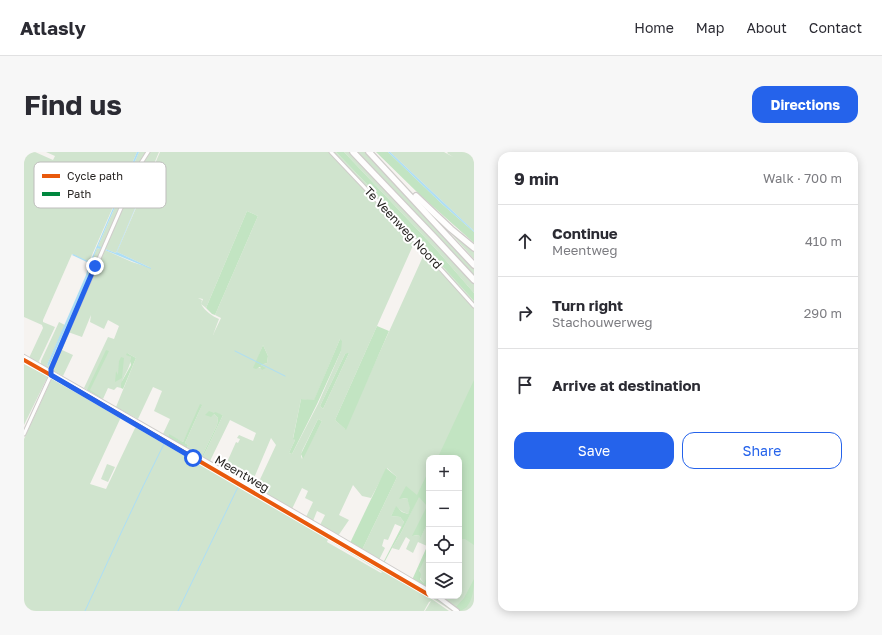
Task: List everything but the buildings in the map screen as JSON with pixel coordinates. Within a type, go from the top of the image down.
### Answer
[{"type":"highway","points":[[353,152],[474,280]]},
{"type":"highway","points":[[370,152],[474,265]]},
{"type":"highway","points":[[375,158],[451,230],[474,248]]},
{"type":"street","points":[[142,162],[148,152]]},
{"type":"street","name":"Te Veenweg Noord","points":[[331,152],[425,251],[474,306]]},
{"type":"street","points":[[24,434],[51,375],[51,369],[121,208]]},
{"type":"street","name":"Meentweg","points":[[24,357],[426,589]]},
{"type":"street","points":[[441,599],[457,611]]},
{"type":"green space","points":[[24,152],[35,152],[53,160],[55,156],[46,152],[137,152],[133,162],[34,162],[34,208],[113,208],[89,262],[72,254],[43,320],[43,322],[55,327],[38,363],[29,358],[43,328],[42,325],[24,317]]},
{"type":"green space","points":[[139,152],[147,152],[142,162],[135,162]]},
{"type":"green space","points":[[150,152],[159,152],[155,162],[143,162]]},
{"type":"green space","points":[[160,152],[330,152],[415,241],[335,420],[345,429],[425,252],[474,307],[474,611],[452,611],[433,599],[462,599],[462,455],[426,455],[426,519],[413,536],[419,535],[420,538],[426,526],[426,546],[418,542],[413,553],[406,549],[410,540],[406,537],[399,550],[392,548],[416,502],[415,494],[400,499],[407,498],[411,508],[408,514],[396,507],[391,516],[400,517],[404,522],[402,527],[395,524],[388,540],[384,539],[382,546],[385,548],[379,560],[362,550],[397,477],[387,468],[371,498],[362,496],[353,485],[339,515],[349,520],[338,536],[320,525],[325,515],[317,511],[313,521],[306,517],[313,502],[305,498],[308,491],[302,488],[292,509],[256,488],[276,445],[271,438],[251,485],[224,469],[236,442],[238,443],[240,439],[237,438],[239,435],[253,441],[256,433],[230,420],[210,461],[203,457],[223,415],[214,413],[218,418],[217,425],[202,456],[187,448],[188,445],[185,443],[202,405],[183,442],[169,435],[168,437],[163,434],[170,419],[154,411],[162,391],[153,387],[138,419],[116,407],[136,358],[127,353],[131,357],[131,361],[121,384],[121,388],[117,387],[114,390],[108,388],[103,399],[84,388],[108,337],[114,339],[119,326],[108,320],[104,329],[90,322],[91,315],[82,337],[68,332],[122,208],[135,208],[116,253],[105,250],[132,262],[151,268],[117,252],[136,208],[166,208],[166,162],[156,162]],"holes":[[[247,211],[258,216],[215,315],[221,318],[213,335],[219,319],[209,313],[201,304],[206,308]],[[340,339],[341,351],[318,404],[292,454],[289,453],[295,440],[293,438],[301,399],[314,401]],[[263,345],[268,356],[267,363],[261,365],[265,368],[254,368]],[[349,353],[323,409],[320,406],[345,354]],[[318,419],[322,421],[302,459],[302,451]]]},
{"type":"green space","points":[[332,152],[336,152],[388,206],[474,301],[474,305]]},
{"type":"green space","points":[[336,152],[344,152],[435,248],[474,293],[474,301],[388,206]]},
{"type":"green space","points":[[344,152],[351,152],[474,284],[474,293],[435,248]]},
{"type":"green space","points":[[357,152],[367,152],[474,267],[474,278],[426,225]]},
{"type":"green space","points":[[376,152],[388,152],[442,204],[474,232],[474,243],[419,194]]},
{"type":"green space","points":[[390,152],[444,152],[453,157],[447,153],[469,152],[474,158],[474,231]]},
{"type":"green space","points":[[115,208],[121,208],[52,364],[47,369],[41,365],[41,361],[59,322],[65,325],[47,365],[49,366],[88,277],[88,269],[97,248],[100,249],[98,246]]},
{"type":"green space","points":[[247,211],[258,216],[215,315],[206,308]]},
{"type":"green space","points":[[446,228],[474,250],[474,259],[473,258]]},
{"type":"green space","points":[[377,326],[389,331],[346,430],[335,420]]},
{"type":"green space","points":[[340,339],[342,341],[341,351],[292,454],[289,453],[295,440],[293,439],[301,399],[314,400]]},
{"type":"green space","points":[[263,345],[268,356],[267,363],[261,365],[266,368],[262,370],[260,367],[256,369],[253,368]]},
{"type":"green space","points":[[60,349],[73,355],[63,376],[52,370]]},
{"type":"green space","points":[[106,350],[109,351],[90,390],[101,398],[87,390]]},
{"type":"green space","points":[[127,353],[136,358],[123,389],[121,388],[121,383],[131,365],[131,357],[126,355]]},
{"type":"green space","points":[[349,353],[323,409],[320,406],[345,354]]},
{"type":"green space","points":[[121,357],[124,358],[122,378],[115,382],[116,371],[118,375],[119,361]]},
{"type":"green space","points":[[24,364],[48,376],[24,425]]},
{"type":"green space","points":[[52,378],[121,417],[90,484],[106,489],[136,426],[329,537],[327,542],[381,573],[382,572],[332,542],[333,539],[426,595],[426,599],[432,599],[449,611],[425,611],[431,601],[424,611],[24,611],[24,439]]},
{"type":"green space","points":[[474,380],[474,545],[465,539],[462,539],[462,455],[439,455]]},
{"type":"green space","points":[[200,404],[202,405],[185,443],[188,445],[187,448],[168,437],[169,434],[183,442]]},
{"type":"green space","points":[[209,411],[223,415],[203,457],[202,456],[217,425],[218,418],[214,414],[211,417],[205,415]]},
{"type":"green space","points":[[318,419],[322,421],[303,459],[301,454]]},
{"type":"green space","points":[[107,464],[115,467],[108,482],[101,479]]},
{"type":"green space","points":[[386,468],[397,477],[362,550],[350,543]]},
{"type":"green space","points":[[426,476],[426,505],[419,497],[401,533],[383,563],[404,522],[400,517],[391,516],[396,506],[402,512],[408,514],[410,508],[407,498],[399,499],[406,486],[417,495]]},
{"type":"green space","points":[[426,508],[426,526],[420,539],[419,535],[412,536]]},
{"type":"green space","points":[[426,549],[426,556],[419,571],[421,574],[420,579],[424,583],[426,579],[426,588],[412,580]]},
{"type":"green space","points":[[426,556],[426,594],[421,591],[424,583],[419,575],[419,571]]},
{"type":"green space","points":[[474,579],[473,594],[469,603],[463,610],[458,611],[455,608],[464,598]]},
{"type":"water","points":[[137,152],[139,152],[135,162],[133,162]]},
{"type":"water","points":[[388,152],[390,152],[474,232],[442,204]]},
{"type":"water","points":[[113,208],[115,208],[98,246],[101,247],[100,249],[97,248],[89,269],[88,277],[49,366],[47,365],[86,275],[89,263],[72,255],[73,254],[90,262]]},
{"type":"water","points":[[135,208],[117,252],[151,269],[105,249],[116,253]]},
{"type":"waterway","points":[[235,351],[285,376]]},
{"type":"waterway","points":[[85,611],[164,444]]},
{"type":"waterway","points":[[178,611],[238,487]]},
{"type":"cycle path","points":[[24,360],[426,593]]},
{"type":"route","points":[[95,266],[51,369],[51,375],[193,458]]}]
